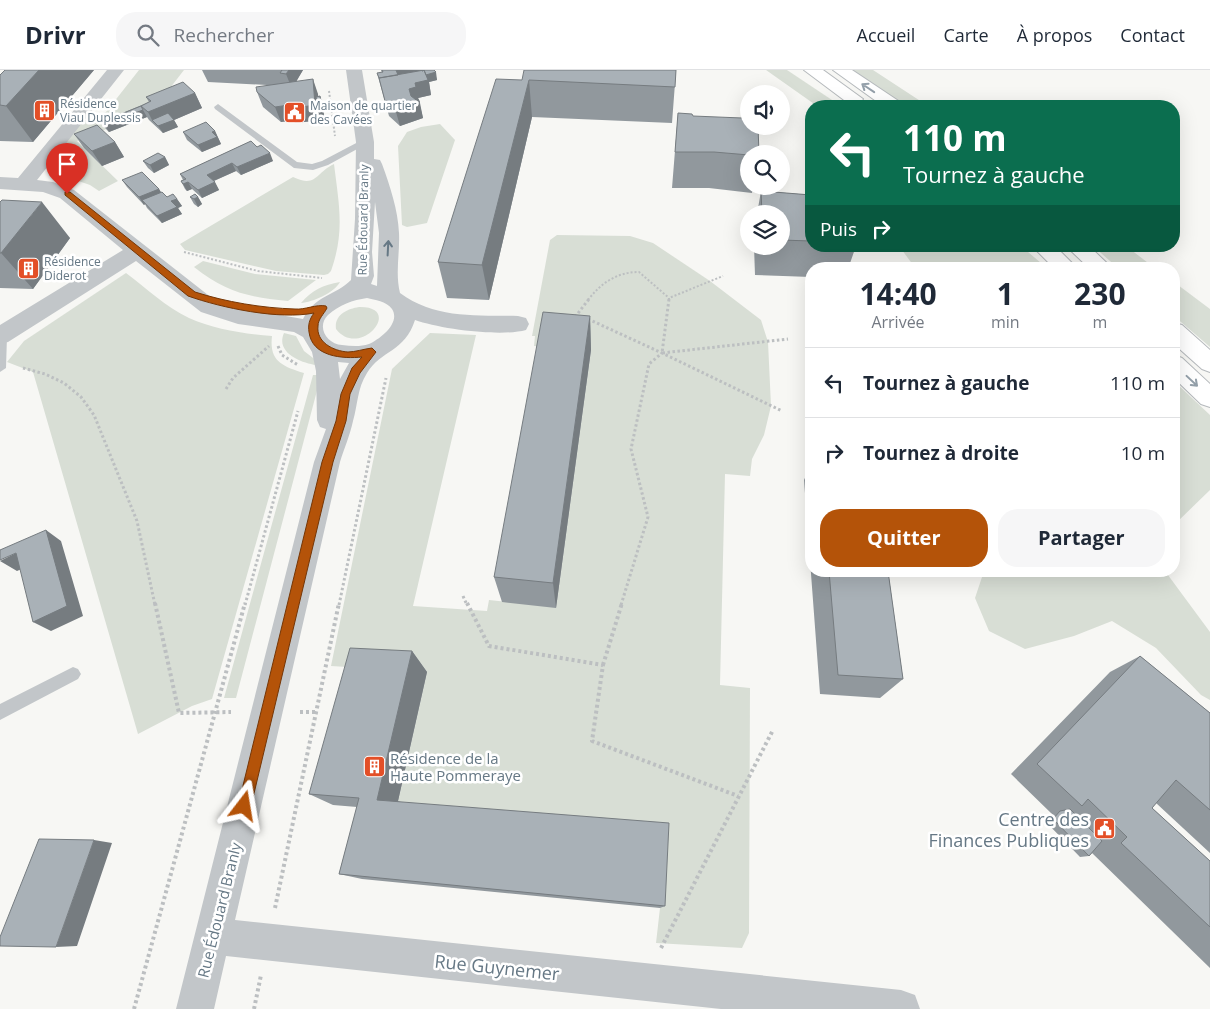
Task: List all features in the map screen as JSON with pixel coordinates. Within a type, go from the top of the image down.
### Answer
[{"type":"highway","points":[[812,70],[855,100]]},
{"type":"highway","points":[[841,70],[885,100]]},
{"type":"highway","points":[[1049,252],[1060,262]]},
{"type":"highway","points":[[1083,252],[1095,262]]},
{"type":"highway","points":[[1180,336],[1210,363]]},
{"type":"highway","points":[[1180,370],[1210,398]]},
{"type":"street","points":[[23,184],[116,70]]},
{"type":"street","name":"Rue Édouard Branly","points":[[351,293],[361,283],[364,274],[365,142],[354,70]]},
{"type":"street","name":"Rue Édouard Branly","points":[[365,142],[380,182],[388,223],[386,278],[396,301]]},
{"type":"street","points":[[0,183],[46,186],[67,194],[136,251],[209,307],[281,331],[303,326],[334,353],[348,355],[372,352],[389,344],[398,335],[405,318],[396,301]]},
{"type":"street","points":[[1,336],[136,251]]},
{"type":"street","points":[[318,340],[316,317],[323,308],[335,299],[351,293],[371,291],[426,316],[463,321],[518,324]]},
{"type":"street","points":[[192,294],[213,301],[281,312],[301,313],[323,308]]},
{"type":"street","points":[[398,335],[411,328],[424,325],[463,321]]},
{"type":"street","name":"Rue Édouard Branly","points":[[318,340],[328,371],[327,462]]},
{"type":"street","name":"Rue Édouard Branly","points":[[195,1009],[327,462],[341,421],[347,388],[359,366],[372,352]]},
{"type":"street","name":"Rue Guynemer","points":[[213,936],[901,1009]]},
{"type":"lane","points":[[218,107],[258,143],[294,165],[313,167],[338,158],[365,142]]},
{"type":"lane","points":[[0,366],[1,336]]},
{"type":"lane","points":[[0,712],[73,674]]},
{"type":"path","points":[[329,85],[338,158]]},
{"type":"path","points":[[177,250],[258,271],[330,278]]},
{"type":"path","points":[[669,298],[639,272],[628,272],[600,285],[574,318],[589,319],[782,411]]},
{"type":"path","points":[[669,298],[723,276]]},
{"type":"path","points":[[662,353],[669,298]]},
{"type":"path","points":[[281,331],[277,345],[282,355],[289,362],[301,367]]},
{"type":"path","points":[[226,389],[233,378],[281,331]]},
{"type":"path","points":[[738,796],[592,741],[603,665],[648,518],[631,449],[648,364],[662,353],[788,340]]},
{"type":"path","points":[[0,366],[46,373],[59,379],[84,399],[94,415],[137,521],[179,712],[231,712]]},
{"type":"path","points":[[254,1009],[386,377]]},
{"type":"path","points":[[134,1009],[299,408]]},
{"type":"path","points":[[463,596],[488,646],[603,665]]},
{"type":"path","points":[[300,712],[316,712]]},
{"type":"path","points":[[644,982],[738,796],[774,730]]},
{"type":"shaded area","points":[[139,70],[184,70],[153,110],[77,141],[118,181],[99,191],[90,185],[48,169],[49,163],[82,121],[106,112]]},
{"type":"shaded area","points":[[766,70],[787,70],[832,100],[808,100],[790,87],[790,85]]},
{"type":"shaded area","points":[[853,70],[873,70],[919,100],[896,100]]},
{"type":"shaded area","points":[[440,124],[455,140],[427,223],[407,227],[402,225],[398,146],[407,132],[421,127]]},
{"type":"shaded area","points":[[334,164],[340,218],[335,257],[331,271],[328,274],[276,271],[185,250],[180,244],[293,177],[307,181],[312,180]]},
{"type":"shaded area","points":[[557,235],[630,236],[653,243],[710,281],[761,320],[768,342],[771,406],[764,435],[752,459],[750,476],[725,474],[720,685],[750,688],[749,933],[742,948],[656,943],[660,908],[396,810],[427,672],[331,666],[392,369],[430,333],[476,335],[413,606],[487,611],[489,600],[556,607],[591,350],[534,346],[535,336],[532,336],[550,240]]},
{"type":"shaded area","points":[[903,252],[1028,252],[1040,262],[911,262]]},
{"type":"shaded area","points":[[1100,252],[1134,252],[1147,262],[1111,262]]},
{"type":"shaded area","points":[[203,261],[255,274],[316,280],[288,301],[261,298],[227,288],[194,267]]},
{"type":"shaded area","points":[[126,273],[164,303],[189,318],[229,330],[272,336],[275,357],[283,365],[304,373],[212,699],[192,706],[138,734],[33,372],[7,362],[24,341]]},
{"type":"shaded area","points":[[340,282],[333,290],[323,296],[301,303],[318,289]]},
{"type":"shaded area","points":[[1180,286],[1210,309],[1210,347],[1180,321]]},
{"type":"shaded area","points":[[359,307],[372,309],[378,314],[378,322],[374,329],[366,335],[356,338],[346,337],[336,329],[337,320],[342,313]]},
{"type":"shaded area","points":[[284,333],[296,336],[304,351],[317,361],[316,365],[297,359],[286,351],[282,340]]},
{"type":"shaded area","points":[[313,375],[318,375],[319,383],[236,698],[224,698]]},
{"type":"shaded area","points":[[1180,387],[1210,415],[1210,490],[1180,519]]},
{"type":"shaded area","points":[[982,577],[1169,577],[1210,632],[1210,700],[1201,695],[1156,648],[1112,621],[1074,636],[1025,649],[989,631],[975,598]]},
{"type":"building","points":[[5,70],[39,70],[6,106],[0,105],[0,75]]},
{"type":"building","points":[[282,70],[289,70],[286,74],[280,73]]},
{"type":"building","points":[[382,70],[396,70],[398,75],[379,78],[377,73],[383,72]]},
{"type":"building","points":[[424,70],[428,80],[415,83],[416,87],[409,89],[411,96],[420,103],[396,112],[385,101],[379,78]]},
{"type":"building","points":[[424,70],[434,70],[436,72],[426,75]]},
{"type":"building","points":[[524,70],[676,70],[675,87],[529,80],[482,265],[438,262],[496,79],[522,80]]},
{"type":"building","points":[[313,79],[315,105],[289,109],[289,105],[275,107],[257,92],[256,87]]},
{"type":"building","points":[[183,82],[195,93],[148,112],[141,106],[151,101],[146,97]]},
{"type":"building","points":[[320,96],[321,109],[318,109],[316,97]]},
{"type":"building","points":[[141,106],[143,110],[104,124],[101,122]]},
{"type":"building","points":[[168,113],[174,120],[158,126],[152,120]]},
{"type":"building","points":[[678,113],[692,114],[693,116],[740,118],[740,135],[758,135],[759,145],[740,145],[740,154],[675,152]]},
{"type":"building","points":[[206,122],[215,131],[212,132],[217,137],[198,145],[183,132]]},
{"type":"building","points":[[97,125],[115,142],[92,151],[74,134]]},
{"type":"building","points":[[251,141],[257,147],[261,145],[270,153],[237,167],[232,163],[207,175],[215,182],[198,190],[188,182],[183,184],[181,181],[186,179],[180,174]]},
{"type":"building","points":[[158,153],[165,157],[150,165],[143,161]]},
{"type":"building","points":[[142,172],[159,189],[139,197],[122,180]]},
{"type":"building","points":[[162,192],[167,197],[173,194],[177,199],[171,201],[177,207],[157,216],[142,200]]},
{"type":"building","points":[[195,194],[198,197],[194,199],[190,197]]},
{"type":"building","points":[[761,195],[805,195],[805,241],[790,240],[790,205],[762,205]]},
{"type":"building","points":[[2,200],[42,202],[0,253],[0,202]]},
{"type":"building","points":[[543,312],[590,316],[553,583],[494,577]]},
{"type":"building","points":[[46,530],[67,606],[33,622],[16,553],[0,560],[0,550]]},
{"type":"building","points":[[830,577],[889,577],[903,679],[838,675]]},
{"type":"building","name":"Résidence de la Haute Pommeraye","points":[[350,648],[412,651],[377,800],[669,823],[665,906],[339,874],[359,798],[309,794]]},
{"type":"building","points":[[1140,656],[1210,713],[1210,810],[1176,780],[1152,808],[1210,861],[1210,927],[1121,843],[1127,837],[1088,799],[1082,806],[1037,764]]},
{"type":"building","points":[[1070,809],[1102,841],[1089,856],[1053,819],[1060,811]]},
{"type":"building","points":[[39,839],[94,840],[56,947],[0,946],[0,937]]},
{"type":"place","name":"Résidence Viau Duplessis","points":[[44,110]]},
{"type":"place","name":"Maison de quartier des Cavées","points":[[294,112]]},
{"type":"place","name":"Résidence Diderot","points":[[28,268]]},
{"type":"place","name":"Résidence de la Haute Pommeraye","points":[[374,767]]},
{"type":"place","name":"Centre des Finances Publiques","points":[[1105,829]]},
{"type":"route","points":[[67,194],[152,264],[192,294],[206,300],[281,312],[301,313],[323,308],[316,317],[313,326],[315,338],[320,345],[326,350],[338,354],[352,355],[372,352],[363,360],[347,388],[341,421],[327,462],[244,806]]}]
